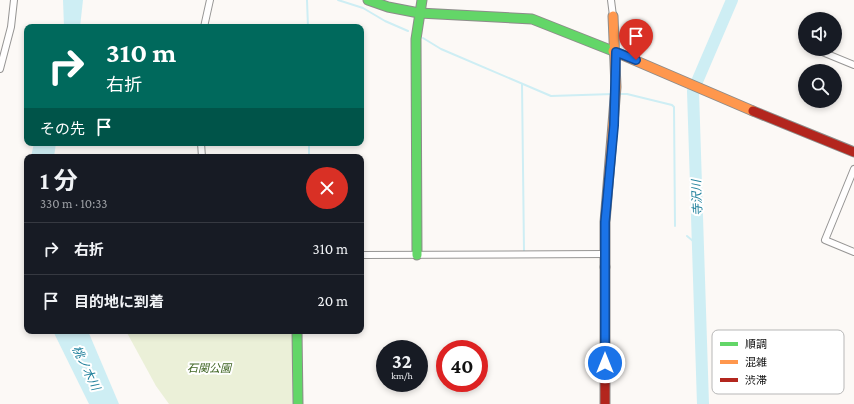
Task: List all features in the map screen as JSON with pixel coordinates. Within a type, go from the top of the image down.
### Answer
[{"type":"street","points":[[0,70],[11,28],[14,0]]},
{"type":"street","points":[[205,24],[210,0]]},
{"type":"street","points":[[368,0],[388,7],[419,13],[532,19],[616,52],[682,82],[854,152]]},
{"type":"street","points":[[417,255],[416,39],[422,0]]},
{"type":"street","points":[[605,404],[606,207],[614,125],[616,52],[612,0]]},
{"type":"street","points":[[832,56],[854,65]]},
{"type":"street","points":[[854,169],[825,240],[854,252]]},
{"type":"street","points":[[364,255],[605,254]]},
{"type":"street","points":[[297,334],[298,404]]},
{"type":"green space","name":"石関公園","points":[[128,334],[292,334],[292,404],[169,404],[156,386]]},
{"type":"water","points":[[63,0],[83,0],[80,24],[64,24]]},
{"type":"water","points":[[33,146],[56,146],[54,154],[32,154]]},
{"type":"water","name":"桃ノ木川","points":[[54,334],[89,334],[119,404],[89,404]]},
{"type":"waterway","points":[[307,0],[308,24]]},
{"type":"waterway","points":[[338,0],[363,8],[385,21],[408,31]]},
{"type":"waterway","name":"寺沢川","points":[[703,404],[693,91],[732,0]]},
{"type":"waterway","points":[[423,38],[441,49],[551,96],[613,94]]},
{"type":"waterway","points":[[522,84],[524,251]]},
{"type":"waterway","points":[[619,94],[627,94],[672,105],[674,107],[675,226]]},
{"type":"waterway","points":[[309,146],[309,154]]},
{"type":"waterway","points":[[687,236],[699,246]]},
{"type":"traffic: fast","points":[[368,0],[388,7],[419,13],[532,19],[613,51]]},
{"type":"traffic: fast","points":[[417,255],[416,39],[422,0]]},
{"type":"traffic: fast","points":[[297,334],[298,404]]},
{"type":"traffic: slow","points":[[605,267],[605,222],[616,87],[613,16]]},
{"type":"traffic: slow","points":[[613,51],[753,111]]},
{"type":"traffic: jam","points":[[753,111],[854,152]]},
{"type":"traffic: jam","points":[[605,267],[605,404]]},
{"type":"route","points":[[605,363],[605,222],[614,125],[616,52],[636,60]]}]
